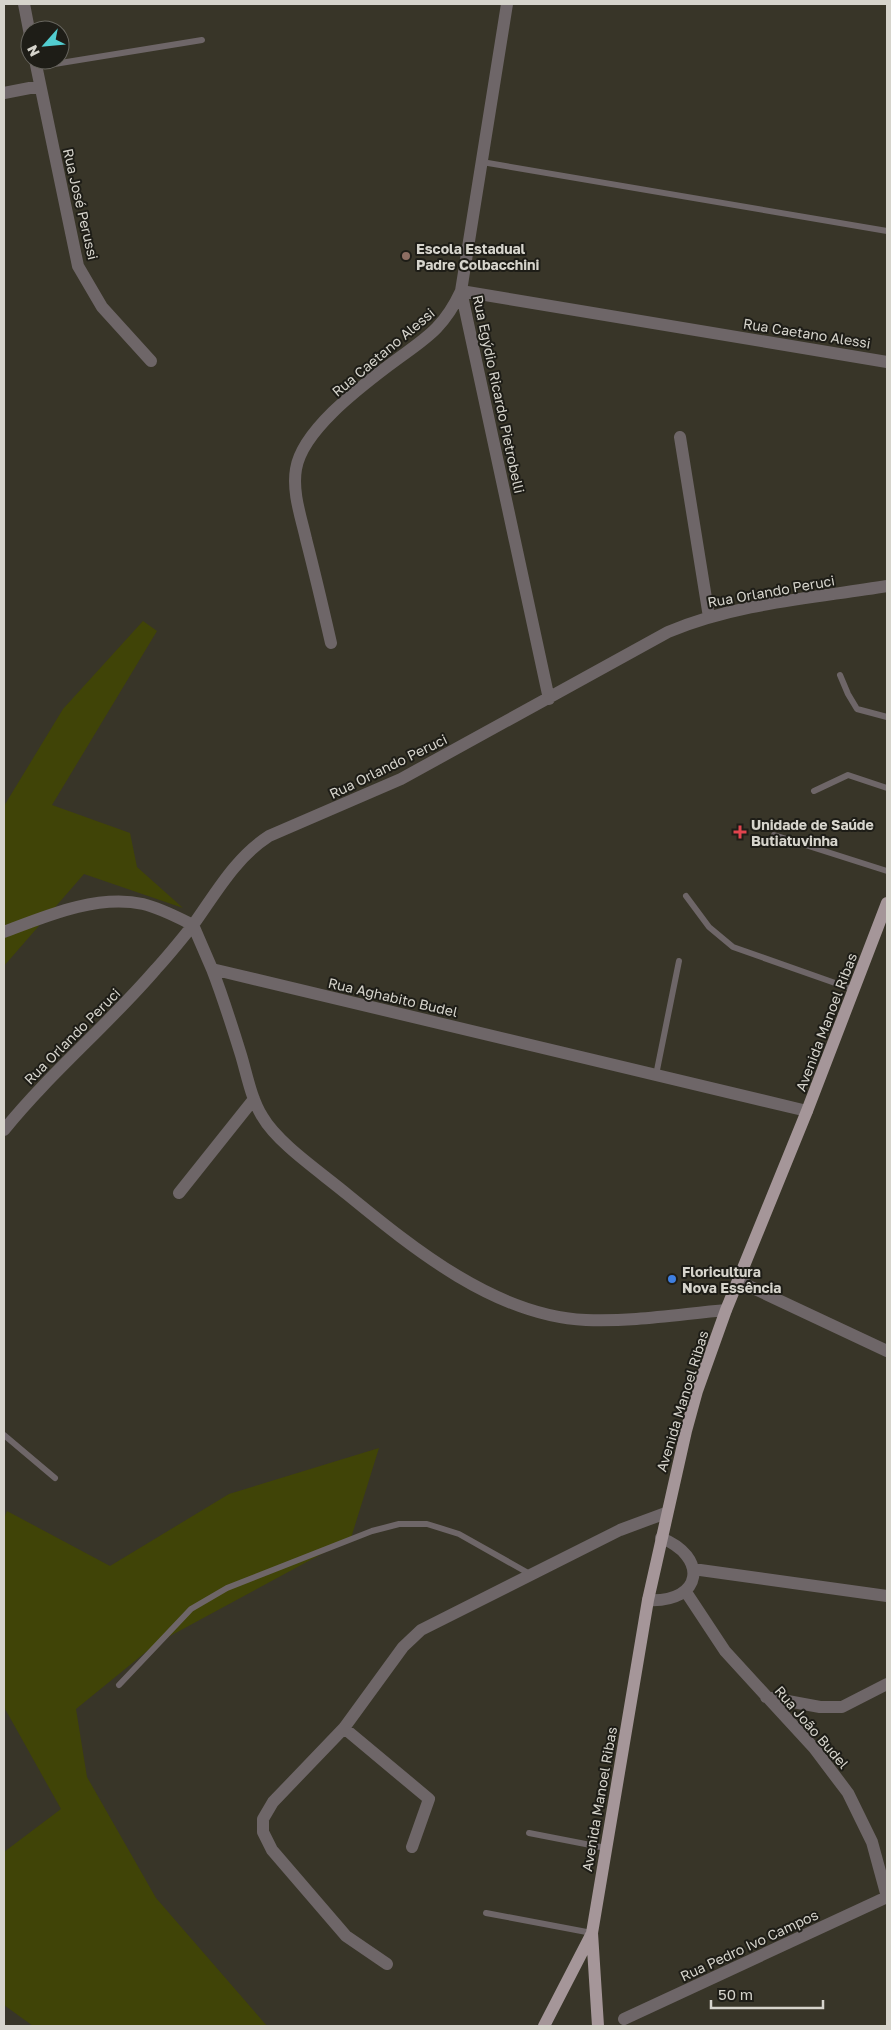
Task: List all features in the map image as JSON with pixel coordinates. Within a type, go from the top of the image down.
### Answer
[{"type":"main road","name":"Avenida Manoel Ribas","points":[[598,2026],[592,1933],[648,1600],[666,1513],[697,1391],[726,1310],[855,990],[887,904]]},
{"type":"main road","name":"Avenida Manoel Ribas","points":[[544,2026],[592,1933]]},
{"type":"street","points":[[24,4],[27,20]]},
{"type":"street","name":"Rua Egýdio Ricardo Pietrobelli","points":[[507,4],[461,291],[549,699]]},
{"type":"street","name":"Rua José Perussi","points":[[37,70],[78,266],[102,306],[151,361]]},
{"type":"street","points":[[4,93],[40,86]]},
{"type":"street","name":"Rua Caetano Alessi","points":[[331,643],[298,504],[296,468],[302,450],[328,418],[380,372],[434,332],[444,322],[461,291],[887,362]]},
{"type":"street","points":[[680,437],[709,616]]},
{"type":"street","name":"Rua Orlando Peruci","points":[[4,1130],[28,1102],[133,995],[193,925],[226,877],[255,845],[269,836],[401,779],[668,632],[709,616],[887,586]]},
{"type":"street","points":[[4,932],[37,919],[85,906],[123,902],[150,906],[193,925],[212,969],[232,1025],[254,1099],[268,1126],[389,1228],[461,1278],[539,1312],[584,1320],[726,1310]]},
{"type":"street","name":"Rua Aghabito Budel","points":[[212,969],[807,1111]]},
{"type":"street","points":[[179,1193],[254,1099]]},
{"type":"street","points":[[738,1281],[887,1351]]},
{"type":"street","points":[[387,1964],[346,1936],[272,1850],[263,1832],[263,1819],[273,1802],[344,1728],[403,1646],[421,1630],[620,1530],[666,1513]]},
{"type":"street","points":[[648,1600],[671,1599],[686,1592],[692,1579],[693,1569],[691,1561],[680,1548],[661,1538]]},
{"type":"street","points":[[693,1569],[887,1596]]},
{"type":"street","name":"Rua João Budel","points":[[686,1592],[725,1651],[814,1748],[848,1794],[872,1842],[887,1897]]},
{"type":"street","points":[[766,1697],[820,1707],[842,1706],[887,1684]]},
{"type":"street","points":[[344,1728],[429,1799],[412,1847]]},
{"type":"street","name":"Rua Pedro Ivo Campos","points":[[624,2019],[887,1897]]},
{"type":"lane","points":[[70,59],[202,40]]},
{"type":"lane","points":[[482,162],[887,231]]},
{"type":"lane","points":[[840,675],[857,709],[887,717]]},
{"type":"lane","points":[[814,791],[848,775],[887,788]]},
{"type":"lane","points":[[774,835],[887,871]]},
{"type":"lane","points":[[686,896],[709,927],[733,947],[855,990]]},
{"type":"lane","points":[[656,1075],[679,961]]},
{"type":"lane","points":[[4,1435],[55,1478]]},
{"type":"lane","points":[[119,1686],[191,1609],[227,1588],[372,1531],[399,1524],[427,1524],[459,1534],[532,1575]]},
{"type":"lane","points":[[530,1833],[606,1848]]},
{"type":"lane","points":[[486,1913],[592,1933]]},
{"type":"shaded area","points":[[143,621],[157,631],[52,805],[130,833],[137,867],[183,908],[84,874],[4,966],[4,806],[63,709]]},
{"type":"shaded area","points":[[379,1448],[351,1538],[157,1643],[76,1709],[87,1777],[156,1898],[267,2026],[33,2026],[4,2005],[4,1852],[61,1809],[4,1707],[4,1518],[7,1511],[110,1566],[229,1494]]},
{"type":"place","name":"Escola Estadual Padre Colbacchini","points":[[406,256]]},
{"type":"place","name":"Unidade de Saúde Butiatuvinha","points":[[740,832]]},
{"type":"place","name":"Floricultura Nova Essência","points":[[672,1279]]}]
